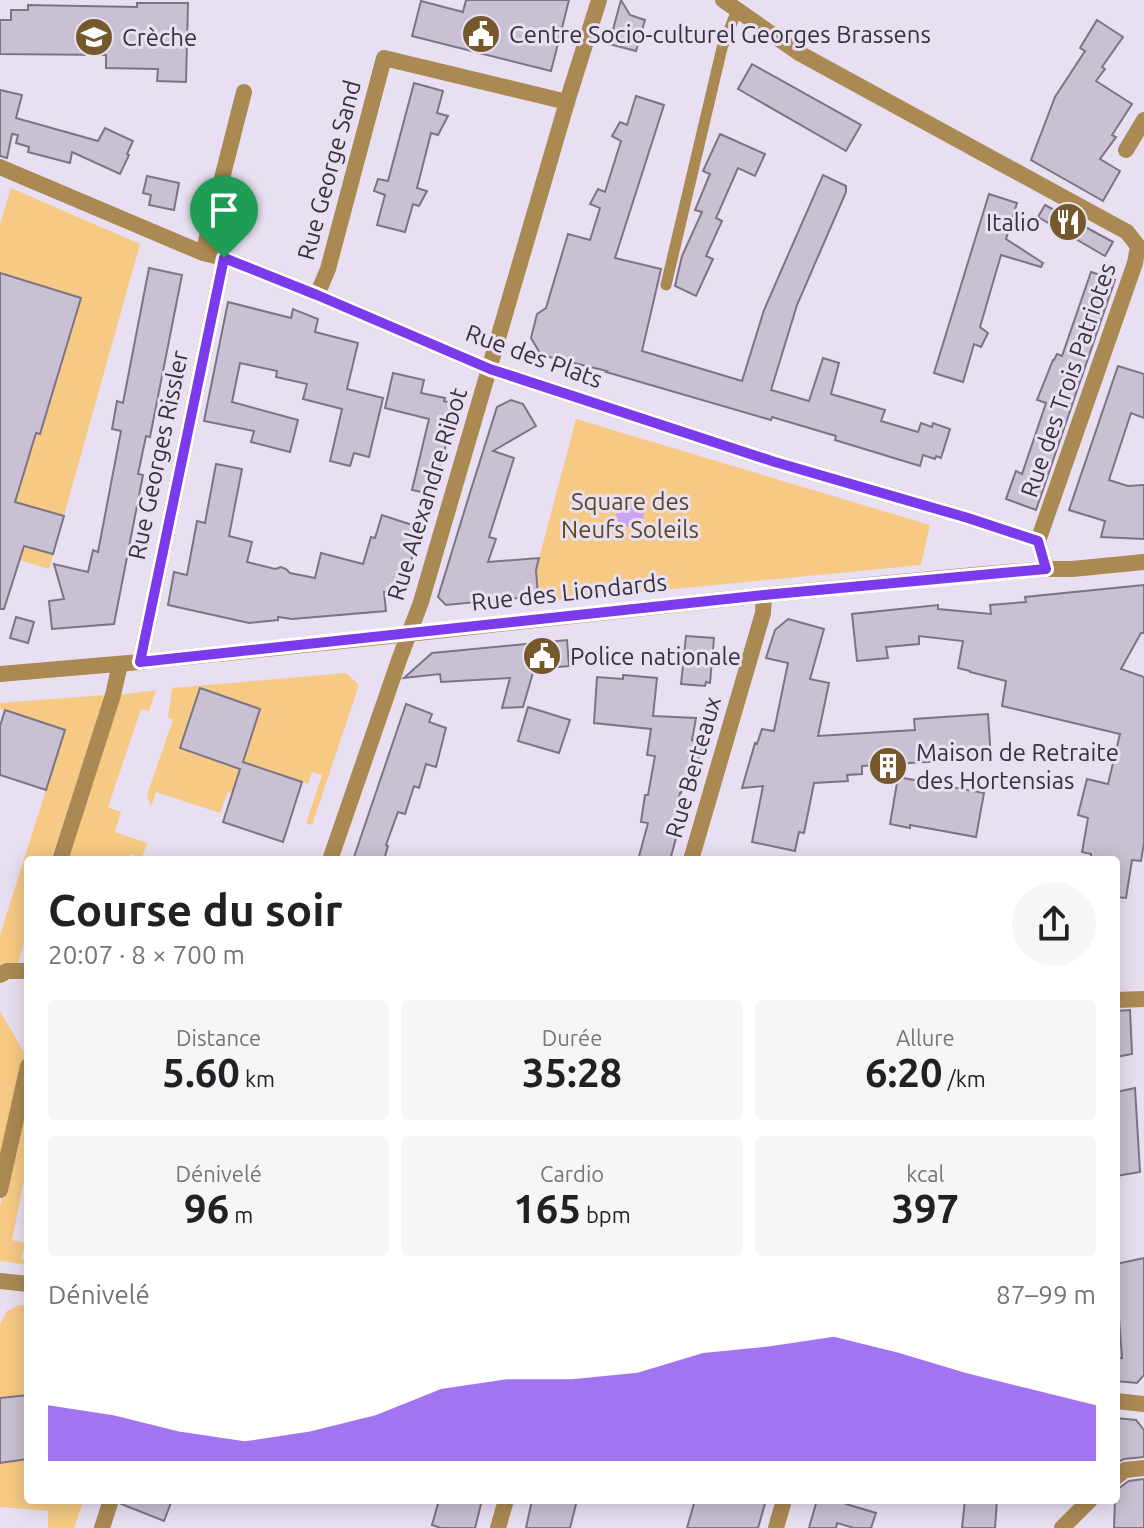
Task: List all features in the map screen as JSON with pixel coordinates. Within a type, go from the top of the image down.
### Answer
[{"type":"street","name":"Rue Alexandre Ribot","points":[[331,856],[421,602],[599,0]]},
{"type":"street","name":"Rue des Trois Patriotes","points":[[730,5],[799,53],[1127,232],[1138,246],[1135,263],[1038,541]]},
{"type":"street","name":"Rue George Sand","points":[[317,295],[328,269],[384,58],[567,102]]},
{"type":"street","points":[[203,253],[244,92]]},
{"type":"street","points":[[1126,150],[1144,120]]},
{"type":"street","name":"Rue des Plats","points":[[0,167],[203,253],[224,258],[317,295],[490,369],[775,462],[1038,541]]},
{"type":"street","name":"Rue Georges Rissler","points":[[140,662],[224,258]]},
{"type":"street","points":[[1038,541],[1046,569]]},
{"type":"street","name":"Rue des Liondards","points":[[0,674],[140,662],[764,595],[1144,562]]},
{"type":"street","name":"Rue Berteaux","points":[[692,856],[763,613],[764,595]]},
{"type":"street","points":[[61,856],[120,664]]},
{"type":"street","points":[[0,975],[7,971],[24,971]]},
{"type":"street","points":[[1120,1000],[1144,999]]},
{"type":"street","points":[[0,1190],[24,1084]]},
{"type":"street","points":[[1,1283],[24,1284]]},
{"type":"street","points":[[1120,1401],[1144,1404]]},
{"type":"street","points":[[1120,1474],[1125,1470],[1144,1468]]},
{"type":"street","points":[[102,1528],[110,1504]]},
{"type":"street","points":[[498,1528],[505,1504]]},
{"type":"street","points":[[776,1528],[783,1504]]},
{"type":"street","points":[[1062,1528],[1086,1504]]},
{"type":"lane","points":[[666,285],[730,5]]},
{"type":"green space","points":[[11,188],[140,244],[49,569],[0,554],[0,224]]},
{"type":"green space","name":"Square des Neufs Soleils","points":[[576,419],[930,525],[921,565],[540,602],[536,570]]},
{"type":"green space","points":[[346,673],[359,685],[312,825],[306,823],[322,775],[312,772],[308,784],[243,762],[260,709],[201,689],[180,748],[240,769],[232,793],[228,792],[220,813],[156,792],[151,807],[147,795],[173,720],[168,717],[172,688]]},
{"type":"green space","points":[[156,690],[149,711],[141,709],[108,807],[121,812],[115,832],[147,843],[143,856],[67,856],[119,695]]},
{"type":"green space","points":[[105,695],[52,856],[25,856],[65,730],[0,709],[0,703]]},
{"type":"green space","points":[[24,859],[24,943],[17,966],[0,966],[0,935]]},
{"type":"green space","points":[[0,1011],[24,1052],[24,1058],[0,1161]]},
{"type":"green space","points":[[24,1101],[24,1180],[12,1240],[24,1243],[21,1259],[24,1264],[0,1261],[0,1206]]},
{"type":"green space","points":[[24,1306],[24,1395],[0,1398],[0,1324],[7,1311]]},
{"type":"green space","points":[[24,1460],[24,1504],[83,1504],[74,1528],[48,1528],[48,1511],[0,1507],[0,1463]]},
{"type":"shaded area","points":[[630,499],[640,503],[644,513],[640,523],[630,527],[620,523],[616,513],[620,503]]},
{"type":"building","name":"Centre Socio-culturel Georges Brassens","points":[[466,0],[569,0],[551,71],[412,36],[421,1],[463,12]]},
{"type":"building","points":[[621,0],[630,15],[645,20],[636,51],[609,44]]},
{"type":"building","name":"Crèche","points":[[137,3],[188,3],[186,82],[157,81],[158,69],[106,68],[106,55],[0,54],[0,20],[11,20],[11,10],[28,10],[28,5],[137,7]]},
{"type":"building","points":[[1097,20],[1123,37],[1096,81],[1132,104],[1112,135],[1116,137],[1100,159],[1120,171],[1103,201],[1031,160],[1055,97],[1085,51],[1080,48]]},
{"type":"building","points":[[752,64],[861,125],[846,151],[738,89]]},
{"type":"building","points":[[414,83],[443,91],[437,113],[448,116],[438,135],[431,133],[417,188],[427,191],[419,206],[413,204],[405,232],[377,225],[385,195],[374,191],[378,179],[388,181]]},
{"type":"building","points":[[0,90],[22,95],[16,118],[98,141],[105,128],[133,141],[120,174],[72,152],[70,163],[28,152],[29,147],[16,143],[18,135],[12,134],[7,158],[0,156]]},
{"type":"building","points":[[636,96],[664,105],[615,258],[661,269],[642,351],[742,381],[764,310],[823,175],[846,186],[846,192],[797,305],[771,390],[809,401],[823,358],[839,363],[831,394],[885,410],[881,421],[918,432],[921,423],[932,427],[933,423],[950,429],[941,458],[923,455],[920,466],[772,417],[771,420],[607,371],[541,355],[531,338],[537,314],[546,308],[568,234],[590,240],[600,208],[590,204],[598,189],[605,192],[621,141],[612,136],[620,122],[627,125]]},
{"type":"building","points":[[720,134],[765,154],[755,176],[738,168],[716,218],[722,221],[706,256],[713,259],[696,296],[675,286],[682,256],[702,212],[695,210],[710,174],[703,171]]},
{"type":"building","points":[[147,176],[179,183],[174,210],[149,205],[151,195],[143,193]]},
{"type":"building","points":[[989,194],[1017,203],[1006,239],[1043,263],[1041,267],[1001,255],[980,327],[988,333],[981,347],[974,344],[963,382],[934,373]]},
{"type":"building","points":[[1045,205],[1113,242],[1105,256],[1038,217]]},
{"type":"building","points":[[149,268],[182,275],[150,437],[146,436],[138,474],[143,475],[114,624],[52,629],[49,601],[64,599],[54,564],[88,572],[93,550],[98,552],[121,431],[112,429],[117,401],[123,403]]},
{"type":"building","points":[[1091,272],[1115,280],[1036,510],[1006,499],[1016,471],[1022,474],[1046,403],[1037,400],[1053,360],[1057,354],[1062,356]]},
{"type":"building","points":[[0,273],[81,298],[40,434],[36,433],[15,502],[64,516],[53,554],[24,546],[4,609],[0,609]]},
{"type":"building","points":[[228,302],[291,318],[293,309],[318,319],[315,332],[358,343],[347,389],[383,398],[369,457],[354,453],[350,466],[330,461],[342,409],[303,399],[307,384],[276,377],[277,371],[240,363],[232,402],[298,420],[290,452],[251,442],[254,431],[204,421]]},
{"type":"building","points":[[1118,366],[1144,374],[1144,418],[1131,413],[1109,480],[1128,486],[1144,485],[1144,539],[1101,537],[1105,521],[1069,510]]},
{"type":"building","points":[[393,373],[424,380],[421,393],[445,398],[444,401],[453,404],[451,412],[456,413],[431,494],[412,490],[429,419],[385,408]]},
{"type":"building","points":[[511,400],[523,404],[536,426],[493,451],[514,458],[489,537],[496,539],[488,562],[539,558],[536,570],[538,596],[446,605],[438,597],[497,407]]},
{"type":"building","points":[[216,464],[242,469],[229,536],[252,542],[247,562],[275,569],[281,567],[290,573],[315,578],[321,553],[363,564],[382,515],[421,528],[400,597],[384,592],[386,611],[292,619],[278,617],[278,620],[249,623],[168,605],[174,572],[187,575],[197,521],[205,523]]},
{"type":"building","points":[[1144,585],[1144,633],[1141,633],[1121,669],[1144,677],[1144,843],[1141,861],[1132,860],[1126,898],[1120,897],[1120,856],[1091,856],[1082,852],[1088,818],[1078,815],[1087,779],[1108,784],[1120,734],[1002,706],[1006,681],[958,668],[963,641],[919,636],[919,644],[886,647],[888,658],[857,661],[852,614],[938,605],[938,609],[991,614],[990,605],[1026,602],[1025,597]]},
{"type":"building","points":[[16,617],[34,622],[28,643],[10,638]]},
{"type":"building","name":"Maison de Retraite des Hortensias","points":[[788,619],[824,629],[810,679],[829,683],[818,736],[915,730],[914,719],[988,714],[991,758],[862,766],[862,774],[847,775],[848,781],[814,783],[804,833],[799,832],[795,851],[752,842],[763,786],[742,788],[762,729],[774,731],[788,663],[766,658],[775,630]]},
{"type":"building","points":[[686,636],[714,638],[710,683],[706,682],[705,686],[681,684]]},
{"type":"building","points":[[567,640],[569,666],[534,669],[523,707],[502,708],[510,678],[441,682],[440,674],[404,678],[432,653]]},
{"type":"building","points":[[623,675],[657,678],[653,716],[696,718],[692,740],[704,741],[697,764],[690,762],[685,789],[682,788],[680,793],[673,830],[678,831],[671,856],[639,856],[648,823],[641,822],[645,795],[648,795],[655,756],[647,755],[651,729],[594,723],[597,677],[623,679]]},
{"type":"building","points":[[200,688],[260,709],[243,762],[302,782],[283,842],[223,822],[240,769],[180,748]]},
{"type":"building","points":[[406,704],[432,714],[429,722],[446,728],[436,767],[426,764],[419,788],[414,786],[405,814],[398,812],[385,856],[354,856]]},
{"type":"building","points":[[528,707],[570,720],[559,753],[518,741]]},
{"type":"building","points":[[5,710],[65,730],[46,790],[0,775],[0,726]]},
{"type":"building","points":[[898,777],[984,793],[976,837],[890,824]]},
{"type":"building","points":[[1130,1010],[1132,1054],[1120,1056],[1120,1011]]},
{"type":"building","points":[[1135,1088],[1140,1172],[1120,1175],[1120,1091]]},
{"type":"building","points":[[1144,1258],[1144,1375],[1137,1383],[1120,1381],[1120,1263]]},
{"type":"building","points":[[24,1395],[24,1460],[0,1463],[0,1398]]},
{"type":"building","points":[[1120,1418],[1136,1420],[1144,1430],[1144,1457],[1120,1461]]},
{"type":"building","points":[[1144,1479],[1144,1528],[1114,1528],[1115,1504],[1120,1504],[1120,1487],[1129,1481]]},
{"type":"building","points":[[121,1504],[170,1504],[164,1521]]},
{"type":"building","points":[[438,1504],[481,1504],[475,1528],[432,1525]]},
{"type":"building","points":[[531,1504],[576,1504],[570,1528],[526,1528]]},
{"type":"building","points":[[694,1504],[765,1504],[758,1528],[687,1528]]},
{"type":"building","points":[[816,1504],[846,1504],[876,1513],[871,1528],[854,1528],[837,1523],[836,1528],[809,1528]]},
{"type":"building","points":[[965,1504],[997,1504],[995,1528],[962,1528]]},
{"type":"place","name":"Centre Socio-culturel Georges Brassens","points":[[481,34]]},
{"type":"place","name":"Crèche","points":[[94,37]]},
{"type":"place","name":"Italio","points":[[1068,222]]},
{"type":"place","name":"Police nationale","points":[[542,656]]},
{"type":"place","name":"Maison de Retraite des Hortensias","points":[[888,766]]},
{"type":"route","points":[[224,258],[490,369],[775,462],[1038,541],[1046,569],[764,595],[140,662],[224,258]]}]
